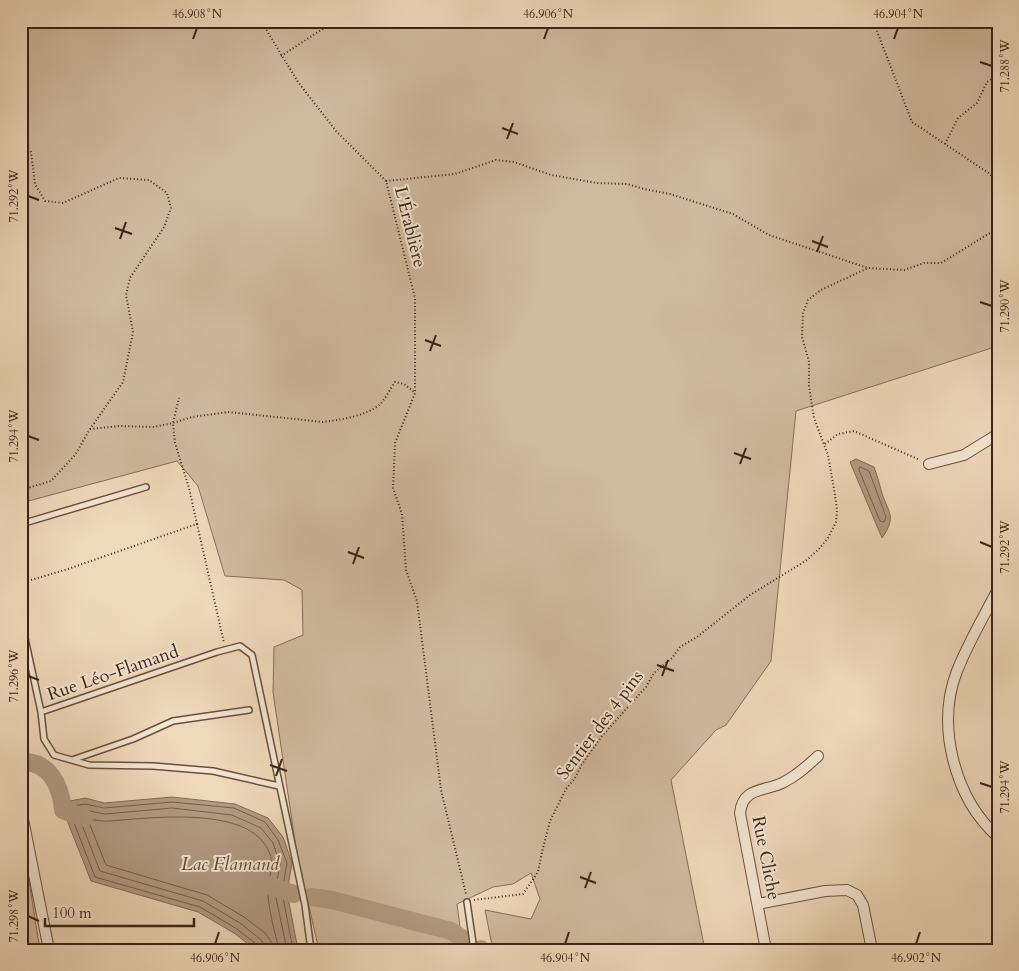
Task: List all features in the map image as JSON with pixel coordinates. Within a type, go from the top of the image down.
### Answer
[{"type":"street","points":[[929,464],[964,454],[998,434]]},
{"type":"street","points":[[998,589],[956,672],[950,702],[949,730],[952,758],[963,788],[975,810],[990,830],[998,837]]},
{"type":"street","name":"Rue Cliche","points":[[766,950],[740,813],[741,805],[746,797],[752,793],[781,784],[800,774],[818,756]]},
{"type":"street","points":[[21,809],[49,950]]},
{"type":"street","points":[[758,904],[825,891],[847,890],[857,895],[863,905],[872,950]]},
{"type":"lane","points":[[21,524],[146,487]]},
{"type":"lane","name":"Rue Léo-Flamand","points":[[21,620],[41,712],[240,646],[252,655],[279,786]]},
{"type":"lane","points":[[72,760],[133,739],[173,721],[249,710]]},
{"type":"lane","points":[[41,712],[44,739],[54,756],[89,765],[153,766],[214,771],[279,786],[305,905],[311,950]]},
{"type":"lane","points":[[467,902],[474,950]]},
{"type":"path","name":"L'Érablière","points":[[261,21],[298,82],[336,131],[386,181],[415,298],[416,393]]},
{"type":"path","points":[[281,56],[335,21]]},
{"type":"path","points":[[873,21],[912,122],[990,174],[998,186]]},
{"type":"path","points":[[945,144],[958,118],[977,103],[987,82],[998,76]]},
{"type":"path","points":[[21,141],[31,152],[35,184],[44,201],[63,203],[119,178],[126,178],[149,180],[167,193],[171,208],[164,227],[130,278],[126,295],[133,332],[123,382],[90,429],[75,455],[51,481],[21,490]]},
{"type":"path","points":[[386,181],[455,174],[496,160],[514,162],[551,175],[597,183],[627,184],[670,194],[733,214],[768,235],[868,268]]},
{"type":"path","name":"Sentier des 4 pins","points":[[467,902],[523,894],[538,872],[550,821],[566,789],[602,736],[646,687],[654,673],[672,658],[680,647],[697,637],[750,595],[807,560],[824,543],[836,522],[837,509],[828,455],[814,418],[810,394],[809,362],[802,336],[803,313],[808,300],[821,290],[868,268],[904,270],[924,263],[941,263],[998,228]]},
{"type":"path","points":[[90,429],[120,426],[154,426],[192,417],[228,412],[323,422],[337,421],[356,416],[380,404],[395,382],[404,384],[416,393],[395,443],[392,488],[402,514],[406,570],[417,601],[441,790],[467,902]]},
{"type":"path","points":[[179,398],[173,423],[175,443],[189,488],[226,650]]},
{"type":"path","points":[[824,444],[838,434],[854,431],[929,464]]},
{"type":"path","points":[[21,583],[68,569],[196,524]]},
{"type":"shaded area","points":[[21,21],[998,21],[998,346],[796,411],[771,661],[726,725],[716,730],[671,780],[705,950],[493,950],[485,910],[531,919],[540,899],[531,873],[513,884],[493,887],[457,904],[463,950],[319,950],[297,855],[273,692],[274,647],[303,635],[302,590],[284,580],[225,576],[198,486],[177,461],[21,503]]},
{"type":"shaded area","points":[[21,855],[25,856],[40,950],[21,950]]},
{"type":"water","points":[[856,459],[874,467],[890,514],[887,530],[882,538],[850,462]]},
{"type":"water","name":"Lac Flamand","points":[[172,797],[235,804],[268,818],[283,837],[292,863],[287,892],[298,950],[256,950],[234,933],[198,912],[91,881],[63,810],[70,801],[85,798],[104,803]]},
{"type":"waterway","points":[[21,762],[39,765],[46,770],[52,776],[60,792],[63,810],[84,818]]},
{"type":"waterway","points":[[265,884],[294,894]]},
{"type":"waterway","points":[[311,897],[332,900],[451,931],[465,940]]}]
